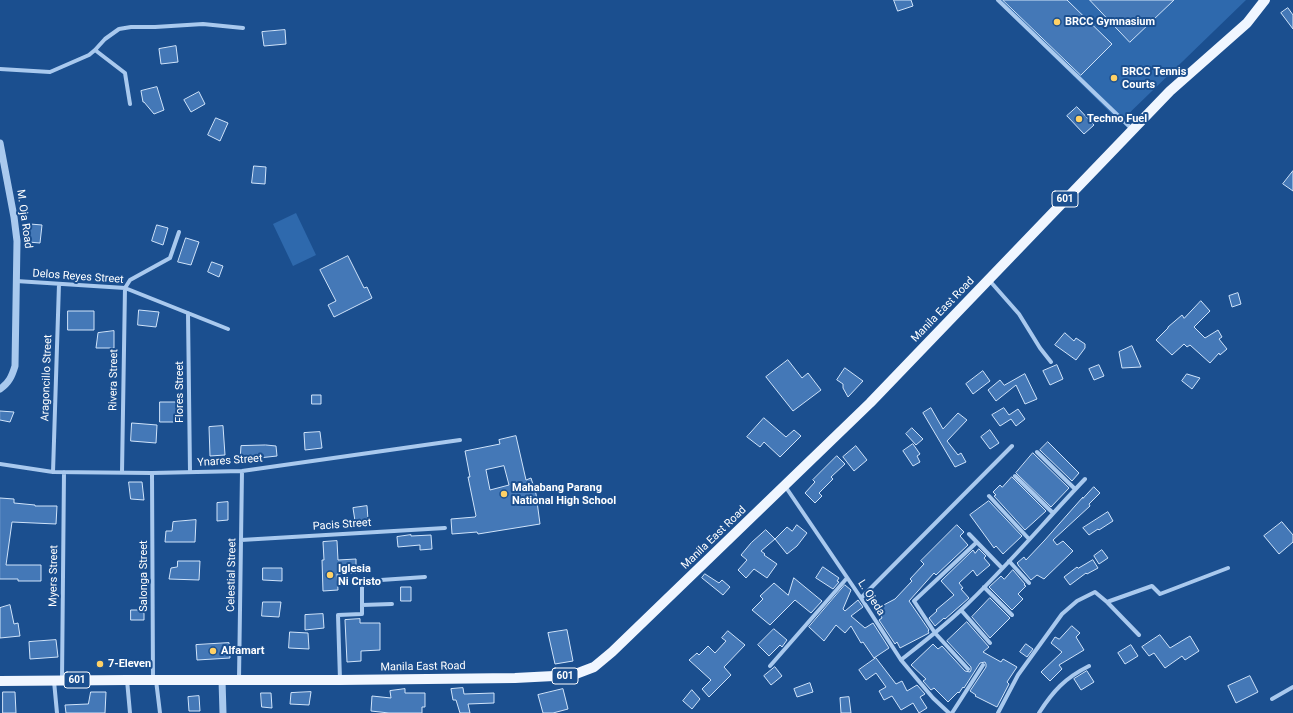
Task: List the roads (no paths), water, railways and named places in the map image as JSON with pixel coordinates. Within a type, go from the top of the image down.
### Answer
[{"type":"main road","name":"Manila East Road","points":[[0,681],[515,678],[566,676],[594,667],[612,652],[870,403],[1170,91],[1247,23],[1265,0]]},
{"type":"street","points":[[998,0],[1132,130]]},
{"type":"street","points":[[0,69],[50,72],[89,55],[96,50],[105,39],[119,29],[131,27],[203,24],[243,28]]},
{"type":"street","points":[[96,50],[125,73],[130,104]]},
{"type":"street","name":"M. Oja Road","points":[[0,143],[17,241],[14,366],[13,373],[7,384],[0,389]]},
{"type":"street","points":[[125,288],[130,280],[170,258],[179,232]]},
{"type":"street","points":[[989,279],[1018,314],[1051,362]]},
{"type":"street","name":"Delos Reyes Street","points":[[16,281],[125,288],[228,329]]},
{"type":"street","name":"Aragoncillo Street","points":[[53,472],[59,284]]},
{"type":"street","name":"Rivera Street","points":[[122,472],[125,288]]},
{"type":"street","name":"Flores Street","points":[[188,313],[190,472]]},
{"type":"street","name":"Ynares Street","points":[[0,464],[53,472],[152,473],[242,471],[460,440]]},
{"type":"street","points":[[861,598],[1012,446]]},
{"type":"street","points":[[1037,452],[1075,489]]},
{"type":"street","name":"Celestial Street","points":[[239,680],[242,471]]},
{"type":"street","name":"Myers Street","points":[[58,713],[64,472]]},
{"type":"street","name":"Salonga Street","points":[[152,473],[155,680],[160,713]]},
{"type":"street","points":[[1015,476],[1053,513]]},
{"type":"street","points":[[901,660],[961,610],[1085,479]]},
{"type":"street","name":"L. Ojeda","points":[[785,486],[901,660],[925,688],[950,713]]},
{"type":"street","points":[[989,496],[1029,539]]},
{"type":"street","name":"Pacis Street","points":[[241,540],[445,528]]},
{"type":"street","points":[[969,534],[1002,568]]},
{"type":"street","points":[[968,669],[935,633],[914,601],[977,542]]},
{"type":"street","points":[[1009,561],[1029,583]]},
{"type":"street","points":[[1107,602],[1152,586],[1160,594],[1228,568]]},
{"type":"street","points":[[340,680],[338,615],[362,614],[362,588],[366,581],[426,577]]},
{"type":"street","points":[[770,666],[847,578]]},
{"type":"street","points":[[984,587],[1012,615]]},
{"type":"street","points":[[998,713],[1018,675],[1062,614],[1077,601],[1095,592],[1107,602],[1139,635]]},
{"type":"street","points":[[362,605],[392,604]]},
{"type":"street","points":[[961,610],[990,643]]},
{"type":"street","points":[[950,713],[983,665]]},
{"type":"street","points":[[1039,713],[1061,684],[1075,673],[1089,666]]},
{"type":"street","points":[[127,680],[130,713]]},
{"type":"street","points":[[222,680],[223,713]]},
{"type":"street","points":[[1272,699],[1293,687]]},
{"type":"place","name":"BRCC Gymnasium","points":[[1057,22]]},
{"type":"place","name":"BRCC Tennis Courts","points":[[1114,78]]},
{"type":"place","name":"Techno Fuel","points":[[1079,119]]},
{"type":"place","name":"Mahabang Parang National High School","points":[[504,494]]},
{"type":"place","name":"Iglesia Ni Cristo","points":[[330,575]]},
{"type":"place","name":"Alfamart","points":[[213,651]]},
{"type":"place","name":"7-Eleven","points":[[100,664]]}]
